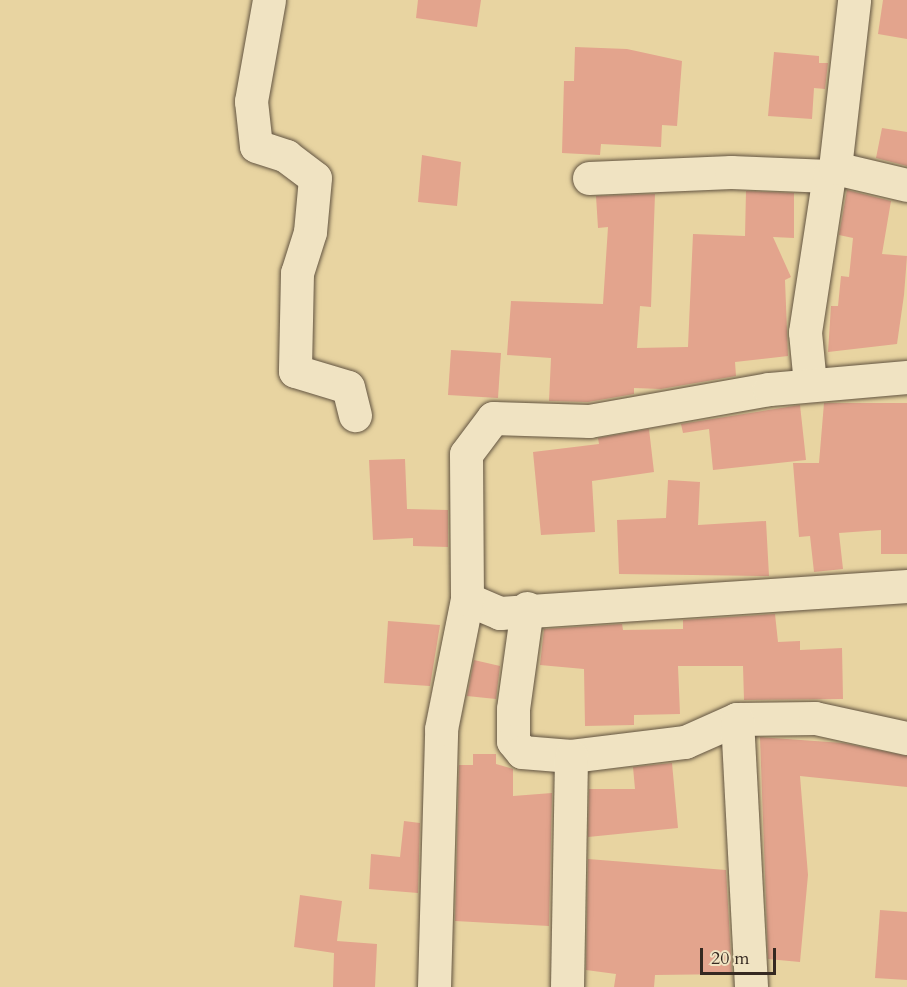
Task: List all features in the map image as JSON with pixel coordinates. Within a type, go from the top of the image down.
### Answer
[{"type":"street","points":[[269,0],[251,100],[256,146],[286,156],[315,178],[310,232],[297,273],[295,371],[348,387],[355,415]]},
{"type":"street","points":[[810,384],[805,332],[832,172],[854,0]]},
{"type":"street","points":[[589,178],[721,172],[832,172],[907,185]]},
{"type":"street","points":[[434,987],[441,729],[467,599],[466,454],[493,418],[589,421],[810,384],[907,377]]},
{"type":"street","points":[[467,599],[500,614],[527,608],[907,586]]},
{"type":"street","points":[[527,608],[513,741],[522,752],[535,756],[571,756],[685,742],[737,719],[816,718],[907,738]]},
{"type":"street","points":[[737,719],[751,987]]},
{"type":"street","points":[[567,987],[571,756]]},
{"type":"building","points":[[418,0],[481,0],[477,27],[416,18]]},
{"type":"building","points":[[883,0],[907,0],[907,39],[878,34]]},
{"type":"building","points":[[575,47],[627,49],[682,61],[677,126],[662,125],[661,147],[601,144],[600,155],[562,153],[564,81],[574,81]]},
{"type":"building","points":[[774,52],[819,56],[819,63],[828,63],[825,89],[814,88],[812,119],[768,116]]},
{"type":"building","points":[[882,128],[907,132],[907,166],[876,158]]},
{"type":"building","points":[[422,155],[461,162],[457,206],[418,202]]},
{"type":"building","points":[[847,190],[891,201],[882,254],[907,256],[904,295],[897,344],[828,352],[831,306],[838,306],[841,276],[849,277],[853,238],[839,235]]},
{"type":"building","points":[[746,191],[794,193],[794,238],[773,237],[791,277],[785,280],[788,356],[735,362],[736,376],[661,389],[634,388],[634,394],[588,402],[549,401],[551,358],[507,355],[511,301],[603,304],[608,227],[598,228],[596,196],[655,194],[651,307],[640,306],[637,348],[688,347],[693,234],[745,236]]},
{"type":"building","points":[[451,350],[501,353],[498,398],[448,395]]},
{"type":"building","points":[[824,403],[907,403],[907,554],[881,554],[881,530],[839,533],[843,569],[814,572],[810,536],[799,537],[793,463],[819,463]]},
{"type":"building","points":[[800,405],[806,460],[713,470],[709,429],[683,433],[681,424]]},
{"type":"building","points":[[649,429],[654,472],[592,481],[595,532],[541,535],[533,452],[599,444],[598,438]]},
{"type":"building","points":[[405,459],[407,509],[448,510],[448,547],[413,546],[413,538],[373,540],[369,460]]},
{"type":"building","points":[[668,480],[700,482],[698,525],[766,521],[769,576],[619,574],[617,520],[666,518]]},
{"type":"building","points":[[775,614],[778,642],[800,641],[800,650],[842,648],[843,699],[744,700],[743,666],[678,666],[680,714],[634,715],[634,725],[585,726],[584,669],[540,665],[544,629],[622,624],[623,630],[683,629],[683,620]]},
{"type":"building","points":[[388,621],[440,625],[430,686],[384,683]]},
{"type":"building","points":[[474,660],[500,666],[496,699],[467,696]]},
{"type":"building","points":[[760,737],[843,743],[907,756],[907,787],[800,776],[808,875],[800,962],[768,959]]},
{"type":"building","points":[[473,754],[496,754],[496,764],[513,769],[513,796],[552,793],[549,926],[455,921],[459,765],[473,765]]},
{"type":"building","points":[[672,763],[678,828],[588,837],[589,789],[635,789],[633,767]]},
{"type":"building","points":[[404,821],[420,823],[418,893],[369,889],[371,854],[400,857]]},
{"type":"building","points":[[588,859],[726,870],[732,974],[655,975],[654,987],[614,987],[616,974],[586,970]]},
{"type":"building","points":[[300,895],[342,901],[337,941],[377,944],[375,987],[333,987],[334,953],[294,947]]},
{"type":"building","points":[[880,910],[907,912],[907,980],[875,978]]}]
